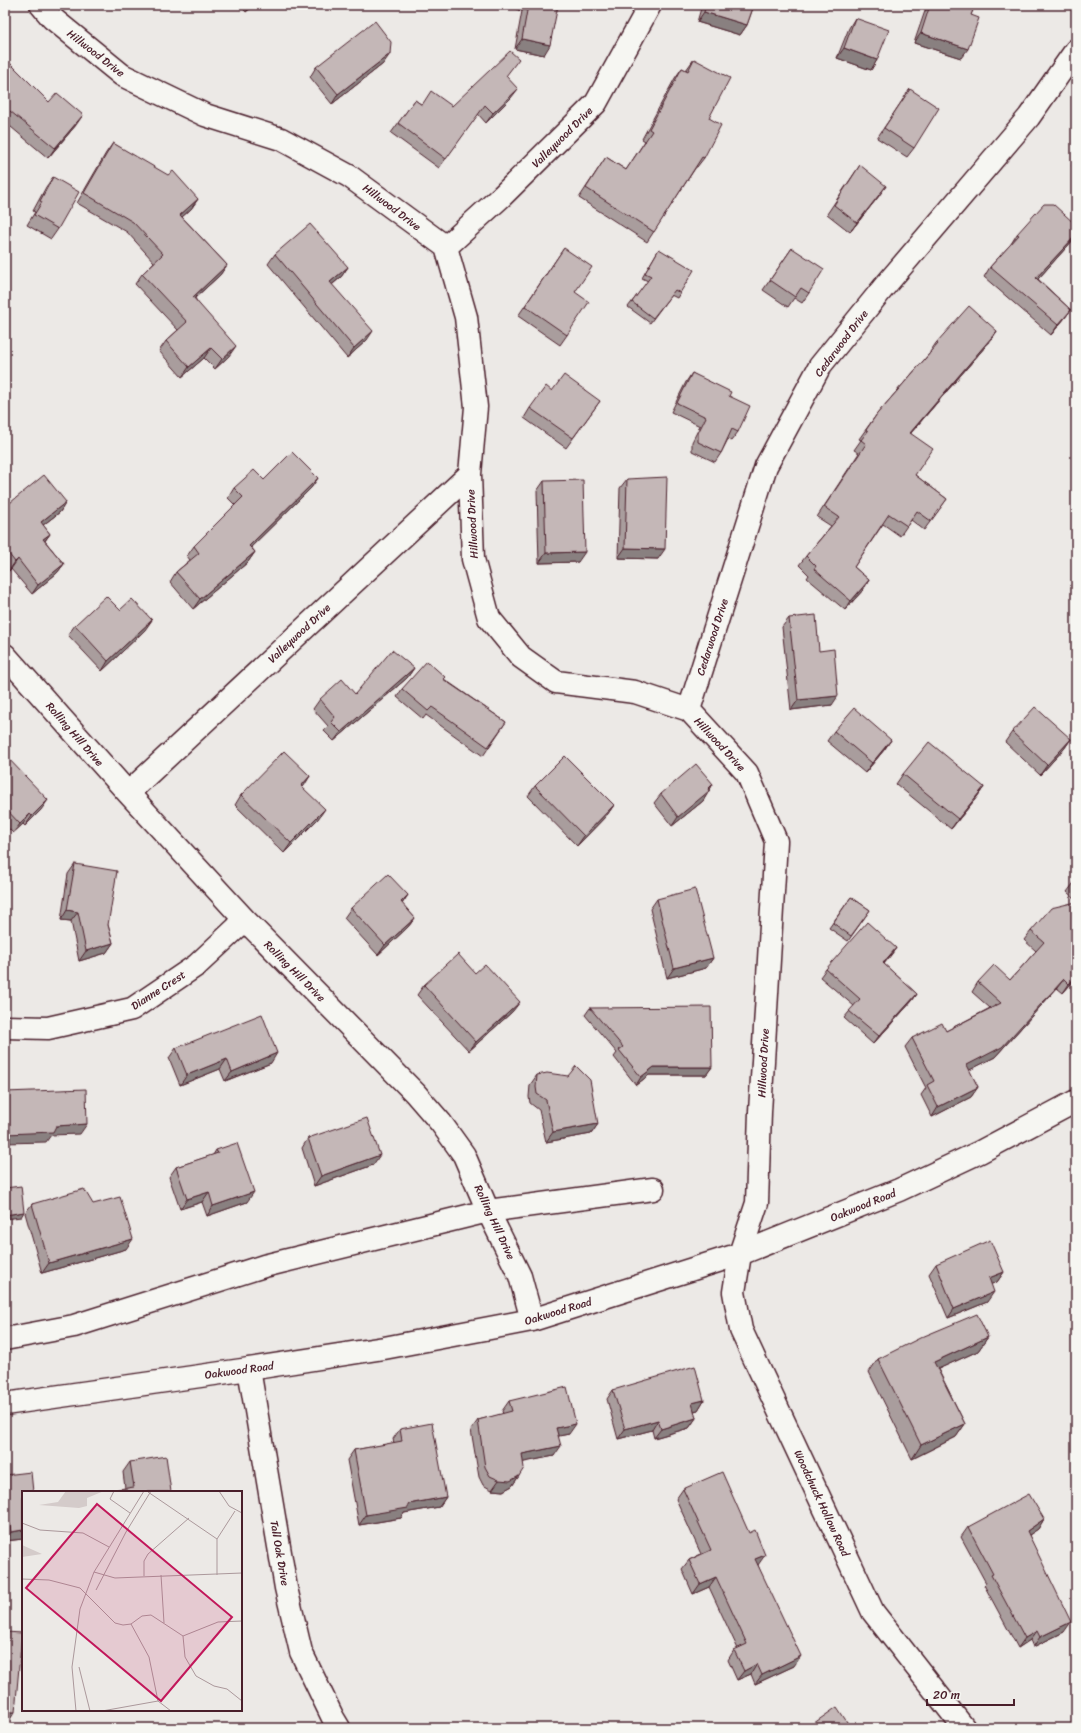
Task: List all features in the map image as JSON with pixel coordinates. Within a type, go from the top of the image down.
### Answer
[{"type":"street","name":"Hillwood Drive","points":[[41,5],[52,18],[122,75],[205,114],[281,138],[349,176],[446,247],[466,317],[476,407],[470,474],[473,559],[489,618],[521,657],[556,682],[635,692],[689,710],[748,774],[776,841],[760,1112],[757,1203],[740,1254]]},
{"type":"street","name":"Valleywood Drive","points":[[446,247],[502,196],[596,103],[650,5]]},
{"type":"street","name":"Cedarwood Drive","points":[[689,710],[766,466],[820,366],[884,287],[1029,118],[1076,50]]},
{"type":"street","name":"Valleywood Drive","points":[[128,793],[470,474]]},
{"type":"street","name":"Rolling Hill Drive","points":[[5,655],[128,793],[245,920],[415,1093],[441,1123],[464,1155],[488,1211],[520,1276],[532,1320]]},
{"type":"street","name":"Dianne Crest","points":[[5,1027],[48,1028],[132,1009],[197,965],[245,920]]},
{"type":"street","name":"Oakwood Road","points":[[5,1404],[384,1348],[532,1320],[740,1254],[899,1190],[980,1152],[1076,1101]]},
{"type":"street","points":[[5,1339],[74,1326],[264,1266],[488,1211],[652,1189]]},
{"type":"street","name":"Woodchuck Hollow Road","points":[[740,1254],[734,1292],[741,1330],[873,1612],[964,1728]]},
{"type":"street","name":"Tall Oak Drive","points":[[249,1369],[286,1588],[301,1652],[339,1728]]},
{"type":"building","points":[[528,5],[558,5],[550,45],[522,39]]},
{"type":"building","points":[[706,5],[754,5],[747,25],[704,12]]},
{"type":"building","points":[[930,5],[975,5],[971,15],[979,18],[968,49],[921,33]]},
{"type":"building","points":[[855,18],[889,30],[877,60],[844,48]]},
{"type":"building","points":[[375,21],[391,42],[390,54],[338,94],[316,67]]},
{"type":"building","points":[[510,51],[519,59],[506,76],[518,89],[493,113],[485,105],[446,159],[398,123],[415,100],[422,105],[431,91],[452,106]]},
{"type":"building","points":[[5,58],[49,102],[57,93],[83,115],[55,148],[10,111],[5,116]]},
{"type":"building","points":[[694,59],[730,78],[709,118],[721,125],[704,158],[702,157],[654,232],[586,188],[606,157],[626,170],[652,131],[649,129],[682,68],[688,71]]},
{"type":"building","points":[[910,89],[939,108],[914,148],[884,128]]},
{"type":"building","points":[[113,143],[168,175],[173,171],[198,199],[180,215],[227,265],[193,297],[236,346],[222,359],[211,348],[189,367],[166,341],[187,322],[142,274],[163,254],[133,222],[84,193]]},
{"type":"building","points":[[860,165],[886,186],[857,223],[834,205]]},
{"type":"building","points":[[53,177],[79,192],[58,229],[34,215],[42,202],[40,201]]},
{"type":"building","points":[[1044,204],[1053,204],[1076,225],[1076,235],[1036,278],[1071,310],[1058,325],[990,267]]},
{"type":"building","points":[[310,224],[348,267],[330,282],[373,331],[354,348],[275,254]]},
{"type":"building","points":[[564,248],[592,267],[575,292],[589,302],[567,335],[525,306]]},
{"type":"building","points":[[792,248],[824,269],[809,293],[801,288],[795,297],[770,280]]},
{"type":"building","points":[[659,249],[694,270],[680,293],[675,290],[653,318],[632,302],[651,276],[645,273]]},
{"type":"building","points":[[969,306],[997,331],[910,433],[933,449],[915,475],[947,499],[931,521],[917,511],[907,526],[889,514],[854,567],[869,580],[851,601],[814,569],[816,566],[806,556],[839,517],[824,507],[866,444],[861,440],[868,431],[866,430],[877,414]]},
{"type":"building","points":[[692,373],[731,392],[729,396],[750,406],[738,432],[732,429],[721,453],[698,442],[698,433],[706,417],[677,403]]},
{"type":"building","points":[[564,375],[600,401],[573,438],[530,408],[546,386],[552,391]]},
{"type":"building","points":[[292,452],[318,478],[249,546],[255,552],[200,599],[176,572],[199,553],[194,546],[243,497],[234,488],[254,470],[264,480]]},
{"type":"building","points":[[44,475],[66,502],[41,522],[50,534],[43,539],[64,564],[38,585],[18,559],[15,562],[5,549],[5,507]]},
{"type":"building","points":[[667,477],[665,549],[625,548],[627,479]]},
{"type":"building","points":[[583,480],[585,552],[546,553],[544,481]]},
{"type":"building","points":[[106,596],[120,610],[132,599],[152,620],[108,661],[75,625]]},
{"type":"building","points":[[816,615],[819,651],[834,649],[838,696],[798,700],[789,618]]},
{"type":"building","points":[[392,650],[414,668],[341,732],[331,722],[335,717],[320,699],[342,679],[355,694]]},
{"type":"building","points":[[427,661],[445,677],[443,679],[506,722],[488,747],[432,707],[428,711],[402,689]]},
{"type":"building","points":[[1035,707],[1071,739],[1047,765],[1012,732]]},
{"type":"building","points":[[854,708],[891,740],[872,763],[834,731]]},
{"type":"building","points":[[929,742],[984,787],[958,819],[903,774]]},
{"type":"building","points":[[284,751],[310,776],[301,786],[325,809],[291,843],[241,795]]},
{"type":"building","points":[[5,755],[48,800],[32,816],[30,814],[20,824],[5,808]]},
{"type":"building","points":[[565,756],[614,805],[584,836],[535,786]]},
{"type":"building","points":[[696,764],[713,784],[708,789],[709,791],[678,817],[661,794]]},
{"type":"building","points":[[75,864],[117,871],[108,925],[113,943],[86,951],[78,912],[67,910]]},
{"type":"building","points":[[388,874],[408,895],[401,902],[415,918],[385,945],[351,908]]},
{"type":"building","points":[[695,889],[713,958],[674,968],[657,899]]},
{"type":"building","points":[[851,897],[870,910],[851,936],[833,923]]},
{"type":"building","points":[[1076,902],[1076,976],[1069,984],[1064,979],[1002,1047],[967,1065],[978,1087],[938,1107],[927,1085],[934,1081],[912,1038],[942,1023],[946,1031],[1001,1003],[978,982],[994,965],[1010,980],[1044,942],[1031,931],[1051,908]]},
{"type":"building","points":[[867,922],[896,948],[883,963],[917,994],[879,1036],[849,1011],[860,999],[826,969]]},
{"type":"building","points":[[458,954],[475,973],[485,964],[520,1002],[476,1042],[424,985]]},
{"type":"building","points":[[711,1007],[712,1067],[654,1067],[641,1077],[619,1050],[623,1047],[590,1008]]},
{"type":"building","points":[[262,1014],[277,1053],[232,1072],[227,1059],[187,1075],[176,1048]]},
{"type":"building","points":[[576,1066],[590,1080],[598,1124],[553,1132],[546,1100],[537,1094],[537,1075],[547,1073],[568,1076]]},
{"type":"building","points":[[86,1089],[87,1124],[56,1126],[53,1132],[6,1134],[5,1092]]},
{"type":"building","points":[[367,1118],[380,1155],[321,1176],[308,1138]]},
{"type":"building","points":[[237,1143],[254,1192],[213,1206],[209,1192],[187,1199],[176,1167],[218,1153],[216,1150]]},
{"type":"building","points":[[21,1186],[24,1212],[5,1215],[5,1188]]},
{"type":"building","points":[[84,1189],[93,1204],[120,1197],[133,1239],[49,1263],[32,1204]]},
{"type":"building","points":[[990,1240],[1004,1272],[989,1278],[994,1292],[954,1309],[936,1264]]},
{"type":"building","points":[[977,1314],[988,1337],[934,1362],[965,1424],[921,1445],[878,1359],[922,1337]]},
{"type":"building","points":[[695,1366],[704,1400],[692,1403],[696,1418],[661,1429],[658,1420],[625,1429],[613,1390]]},
{"type":"building","points":[[567,1387],[576,1424],[556,1428],[561,1446],[522,1454],[524,1468],[519,1476],[510,1481],[499,1480],[490,1476],[485,1467],[478,1420],[512,1411],[509,1401]]},
{"type":"building","points":[[432,1423],[446,1497],[408,1504],[408,1508],[366,1515],[354,1450],[402,1441],[400,1429]]},
{"type":"building","points":[[166,1456],[171,1491],[114,1491],[134,1487],[130,1462]]},
{"type":"building","points":[[31,1472],[33,1491],[22,1491],[22,1530],[11,1532],[9,1520],[5,1521],[5,1475]]},
{"type":"building","points":[[722,1472],[749,1533],[755,1530],[765,1555],[755,1559],[801,1656],[762,1675],[757,1664],[744,1671],[734,1650],[747,1644],[716,1577],[700,1584],[689,1560],[711,1550],[683,1489]]},
{"type":"building","points":[[1029,1494],[1044,1519],[1027,1531],[1071,1622],[1040,1637],[1037,1631],[1025,1638],[991,1575],[993,1574],[968,1527]]},
{"type":"building","points":[[5,1632],[22,1633],[15,1712],[5,1712]]},
{"type":"building","points":[[837,1707],[851,1728],[807,1728]]}]
